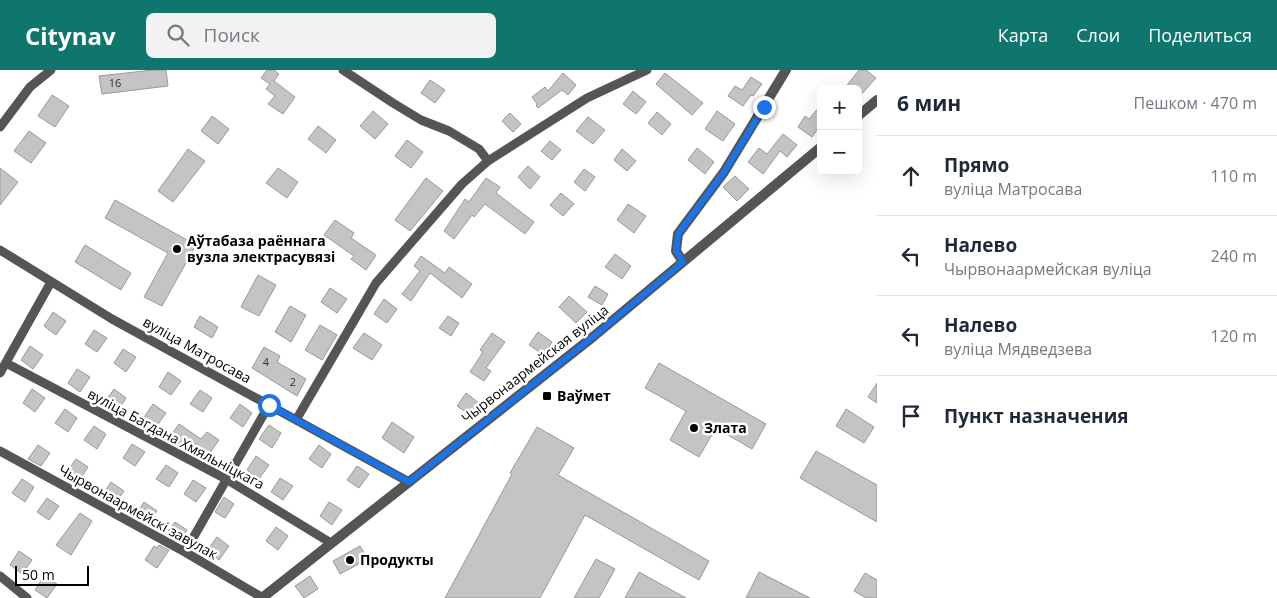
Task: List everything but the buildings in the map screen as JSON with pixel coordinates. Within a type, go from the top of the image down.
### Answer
[{"type":"street","points":[[0,128],[30,87],[51,70]]},
{"type":"street","points":[[343,70],[414,116],[449,131],[479,149],[488,161]]},
{"type":"street","points":[[296,420],[376,283],[462,184],[488,161],[587,98],[647,70]]},
{"type":"street","points":[[683,262],[676,251],[678,234],[724,172],[786,70]]},
{"type":"street","points":[[862,113],[877,100]]},
{"type":"street","name":"Чырвонаармейская вуліца","points":[[262,598],[594,336],[817,150]]},
{"type":"street","name":"вуліца Матросава","points":[[0,250],[112,319],[409,482]]},
{"type":"street","points":[[0,373],[51,282]]},
{"type":"street","name":"вуліца Багдана Хмяльніцкага","points":[[6,364],[226,479],[331,544]]},
{"type":"street","points":[[185,552],[269,405]]},
{"type":"street","name":"Чырвонаармейскі завулак","points":[[0,451],[185,552],[262,598]]},
{"type":"street","points":[[0,576],[28,598]]},
{"type":"place","name":"Аўтабаза раённага вузла электрасувязі","points":[[177,249]]},
{"type":"place","name":"Ваўмет","points":[[547,396]]},
{"type":"place","name":"Злата","points":[[694,428]]},
{"type":"place","name":"Продукты","points":[[350,560]]},
{"type":"route","points":[[269,405],[409,482],[594,336],[683,262],[676,251],[678,234],[724,172],[764,107]]}]
